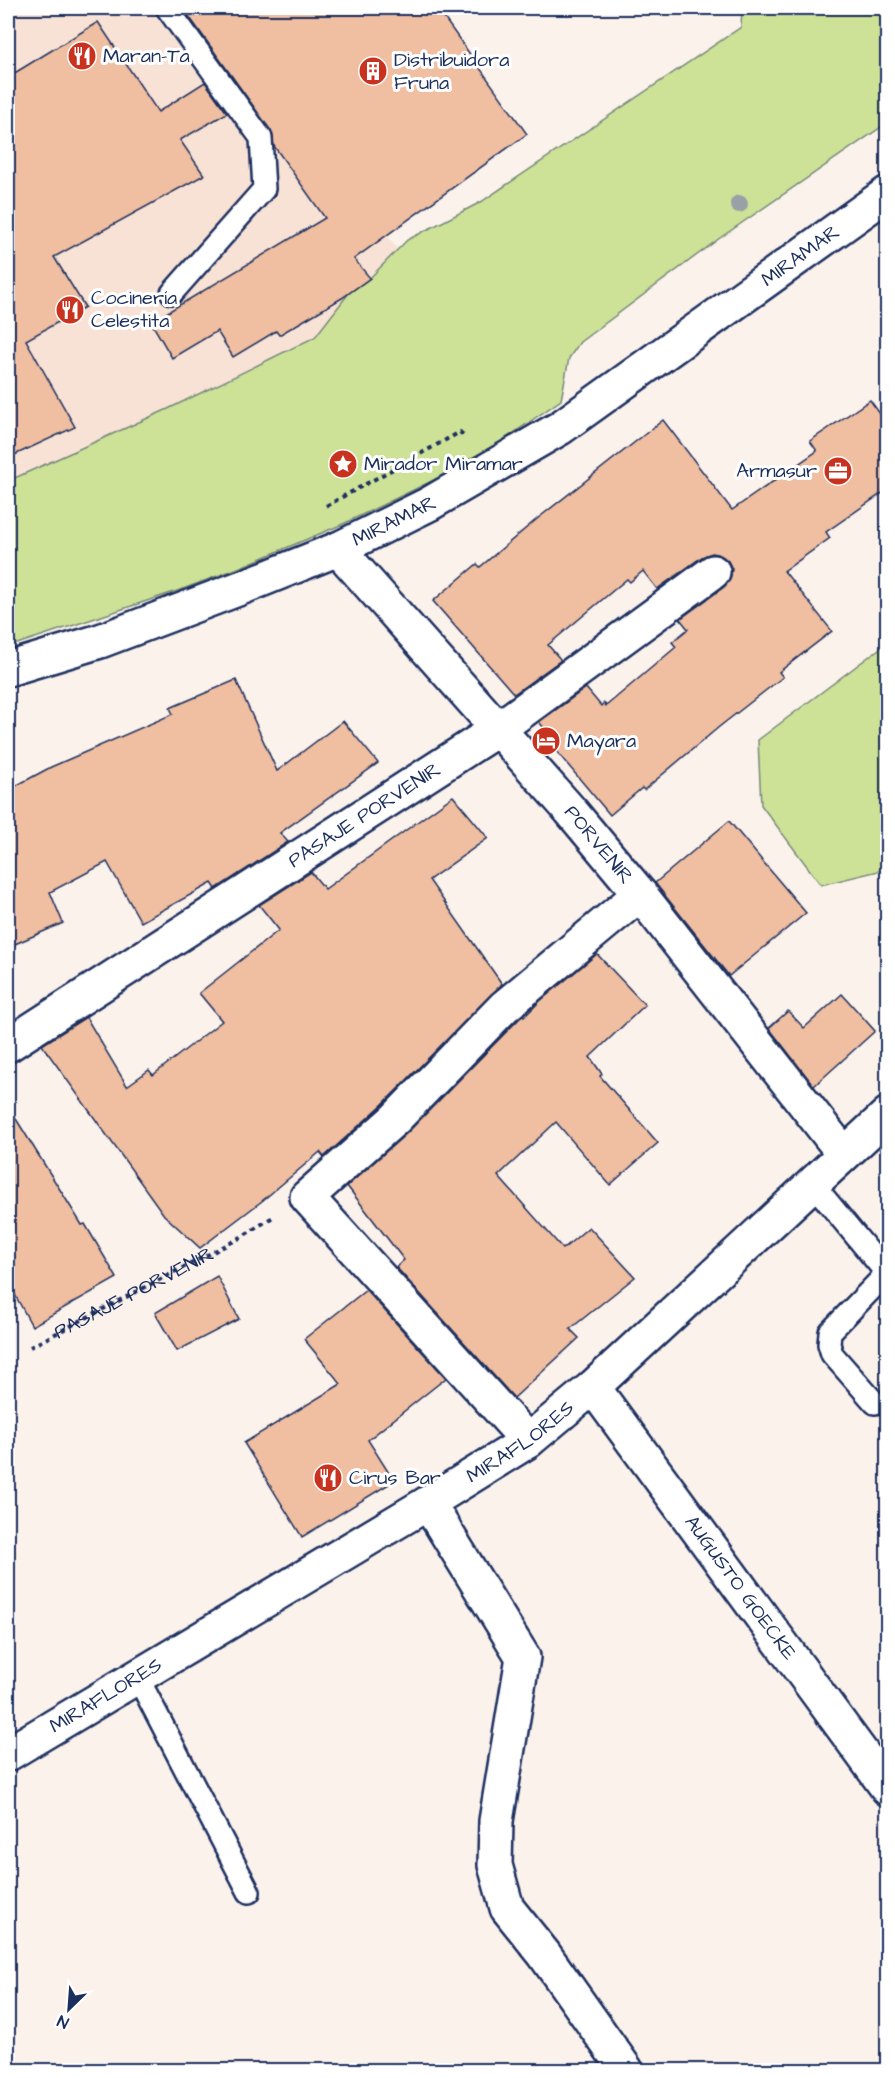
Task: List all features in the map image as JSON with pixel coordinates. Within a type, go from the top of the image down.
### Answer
[{"type":"street","name":"MIRAMAR","points":[[8,669],[100,641],[189,608],[338,549],[429,504],[560,428],[888,194]]},
{"type":"street","name":"PORVENIR","points":[[338,549],[498,729],[640,894],[844,1154]]},
{"type":"street","name":"PASAJE PORVENIR","points":[[8,1045],[498,729],[713,572]]},
{"type":"street","points":[[528,1441],[307,1197],[395,1119],[504,1007],[640,894]]},
{"type":"street","name":"MIRAFLORES","points":[[8,1754],[528,1441],[593,1387],[888,1114]]},
{"type":"street","name":"AUGUSTO GOECKE","points":[[593,1387],[888,1789]]},
{"type":"street","points":[[428,1503],[523,1657],[496,1821],[495,1865],[507,1908],[544,1954],[626,2070]]},
{"type":"lane","points":[[167,8],[261,138],[264,189],[172,293]]},
{"type":"lane","points":[[813,1184],[887,1275],[830,1332],[829,1344],[832,1354],[875,1403]]},
{"type":"lane","points":[[137,1676],[249,1892]]},
{"type":"path","name":"PASAJE PORVENIR","points":[[30,1347],[238,1239]]},
{"type":"shaded area","points":[[8,8],[216,8],[398,250],[370,278],[349,293],[315,337],[168,409],[8,481]]},
{"type":"green space","points":[[742,8],[887,8],[887,123],[720,238],[580,342],[569,358],[561,400],[473,461],[343,524],[236,569],[8,647],[8,481],[168,409],[315,337],[349,293],[370,278],[407,240],[481,202],[741,27]]},
{"type":"green space","points":[[887,643],[887,869],[821,885],[761,805],[758,740]]},
{"type":"building","name":"Distribuidora Fruna","points":[[183,8],[437,8],[527,134],[354,259],[370,278],[342,298],[279,335],[276,331],[233,357],[217,331],[172,358],[151,322],[325,218],[274,146],[271,131]]},
{"type":"building","points":[[98,22],[158,112],[205,82],[227,113],[180,140],[204,175],[54,257],[85,307],[26,340],[75,427],[8,458],[8,77]]},
{"type":"building","points":[[870,400],[888,425],[888,489],[826,532],[830,538],[784,571],[832,631],[779,672],[783,677],[610,815],[552,746],[556,742],[539,722],[586,688],[601,706],[604,703],[606,706],[676,647],[672,642],[688,629],[680,619],[724,587],[730,580],[732,569],[728,561],[712,553],[702,557],[657,589],[643,571],[630,582],[627,579],[548,645],[561,660],[514,694],[433,601],[477,564],[480,567],[663,420],[732,510],[817,451],[810,441]]},
{"type":"building","points":[[236,680],[277,771],[343,721],[378,763],[280,833],[288,842],[216,889],[212,883],[141,922],[107,862],[50,892],[63,923],[8,947],[8,790],[51,767],[173,714],[170,708]]},
{"type":"building","points":[[453,796],[488,838],[429,880],[502,984],[382,1105],[324,1157],[320,1152],[262,1201],[200,1248],[164,1215],[42,1045],[86,1017],[127,1086],[149,1070],[153,1075],[222,1021],[199,993],[279,930],[259,905],[311,872],[325,889]]},
{"type":"building","points":[[729,821],[806,913],[729,976],[655,883]]},
{"type":"building","points":[[597,954],[645,1005],[590,1057],[602,1074],[600,1076],[658,1143],[610,1185],[556,1122],[498,1176],[563,1249],[589,1227],[635,1277],[570,1329],[579,1338],[514,1398],[396,1267],[404,1260],[347,1186],[408,1132],[523,1015],[524,1017]]},
{"type":"building","points":[[842,994],[875,1031],[814,1086],[769,1028],[788,1011],[804,1028]]},
{"type":"building","points":[[8,1106],[82,1225],[85,1224],[117,1278],[32,1326],[8,1282]]},
{"type":"building","points":[[217,1276],[239,1319],[177,1351],[155,1313]]},
{"type":"building","points":[[366,1290],[446,1378],[368,1440],[394,1481],[302,1537],[244,1443],[341,1384],[304,1339]]},
{"type":"place","name":"Maran-Ta","points":[[82,56]]},
{"type":"place","name":"Distribuidora Fruna","points":[[373,71]]},
{"type":"place","name":"Cocinería Celestita","points":[[70,310]]},
{"type":"place","name":"Mirador Miramar","points":[[343,464]]},
{"type":"place","name":"Armasur","points":[[838,471]]},
{"type":"place","name":"Mayara","points":[[546,741]]},
{"type":"place","name":"Cirus Bar","points":[[328,1478]]}]
